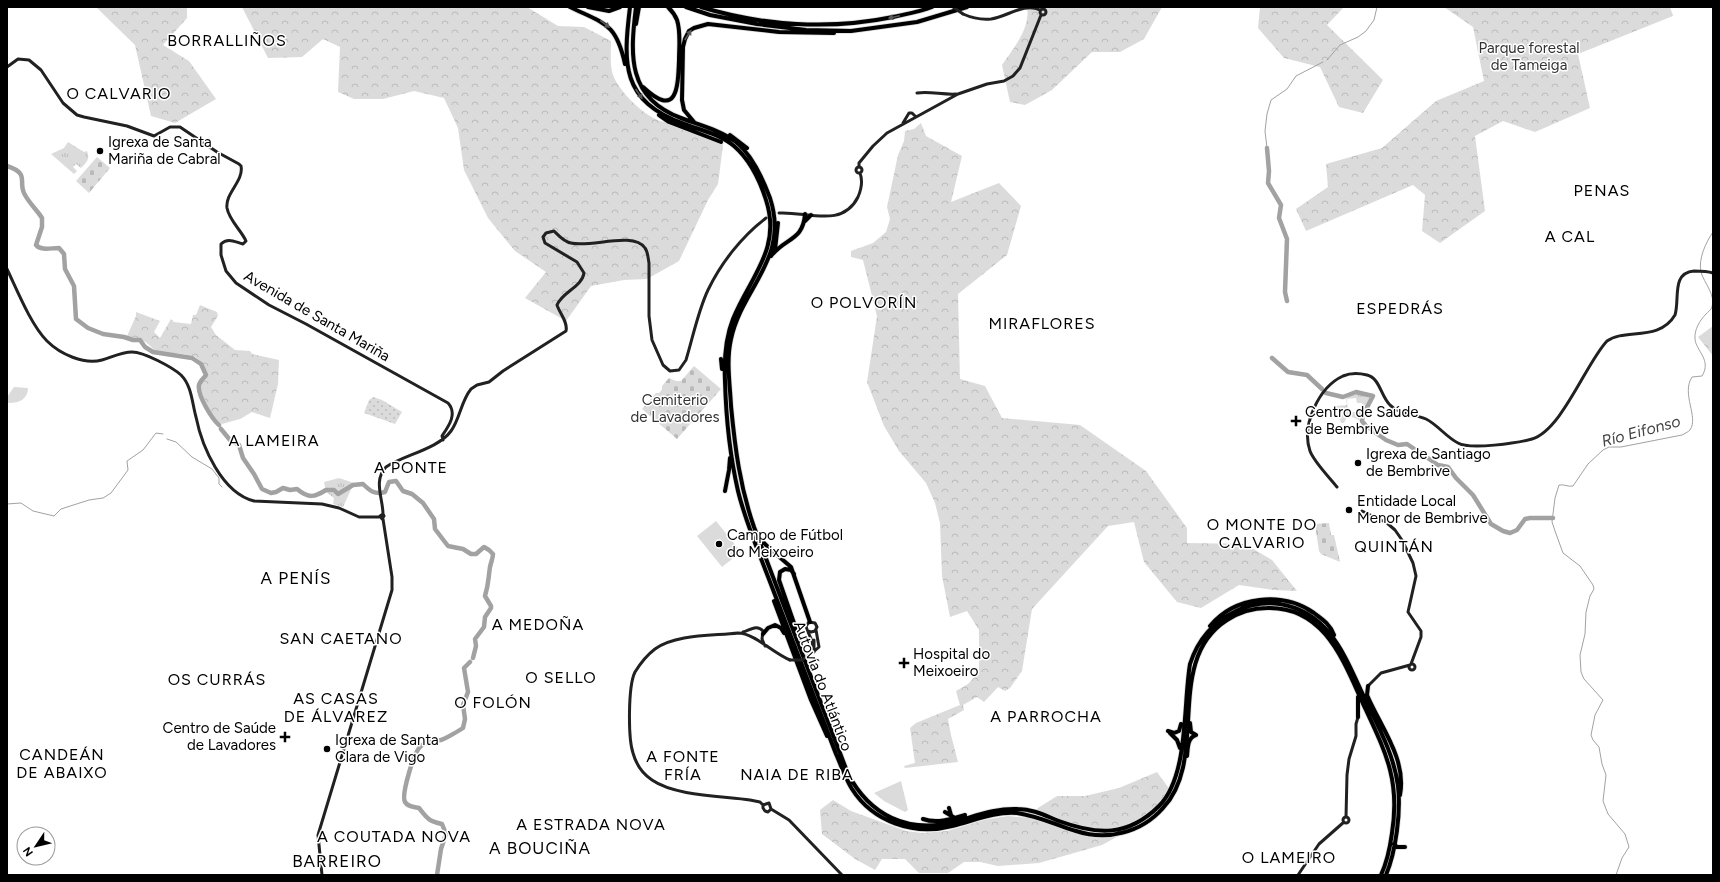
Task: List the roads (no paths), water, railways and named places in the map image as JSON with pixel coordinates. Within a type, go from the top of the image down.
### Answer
[{"type":"highway","points":[[570,7],[601,20],[610,28],[620,44],[630,75]]},
{"type":"highway","points":[[588,7],[609,11],[620,7]]},
{"type":"highway","name":"Autovía do Atlántico","points":[[630,7],[626,40],[627,60],[633,84],[642,98],[653,109],[667,117],[721,138],[734,146],[747,161],[767,201],[770,224],[768,247],[763,262],[741,303],[730,328],[725,352],[725,382],[730,447],[738,489],[746,516],[832,744],[848,781],[856,795],[865,805],[886,820],[914,829],[939,829],[993,815],[1014,813],[1035,816],[1084,834],[1101,836],[1122,833],[1142,826],[1163,809],[1175,791],[1181,776],[1195,666],[1202,646],[1220,624],[1241,613],[1269,607],[1287,610],[1304,616],[1318,626],[1328,637],[1336,649],[1390,765],[1394,793],[1394,822],[1388,855],[1382,875]]},
{"type":"highway","name":"Autovía do Atlántico","points":[[636,7],[633,30],[632,59],[635,73],[640,85],[649,98],[662,109],[716,131],[732,140],[746,153],[768,192],[774,218],[774,230],[770,256],[735,324],[731,339],[729,358],[737,462],[742,487],[754,527],[848,774],[856,788],[872,806],[889,817],[914,824],[933,826],[1002,809],[1034,811],[1075,827],[1093,831],[1110,831],[1132,826],[1148,816],[1166,798],[1178,771],[1190,664],[1203,637],[1213,622],[1226,612],[1243,603],[1264,599],[1289,602],[1310,610],[1330,626],[1388,749],[1396,775],[1399,799]]},
{"type":"highway","points":[[640,85],[653,97],[663,101],[670,99],[677,90],[679,31],[677,19],[668,7]]},
{"type":"highway","points":[[686,7],[756,24],[806,30],[851,31]]},
{"type":"highway","points":[[701,7],[744,17],[780,23],[810,24],[866,22],[922,11],[932,7]]},
{"type":"highway","points":[[696,123],[684,110],[682,100],[683,48],[689,31],[694,28],[708,24],[779,32],[828,34],[917,22],[967,7]]},
{"type":"highway","points":[[633,30],[636,24],[639,9]]},
{"type":"highway","points":[[653,109],[669,122],[722,142]]},
{"type":"highway","points":[[716,131],[729,134],[747,148]]},
{"type":"highway","points":[[770,256],[785,242],[798,234],[803,228],[805,214]]},
{"type":"highway","points":[[805,221],[811,215]]},
{"type":"highway","points":[[775,251],[778,223]]},
{"type":"highway","points":[[721,359],[725,382]]},
{"type":"highway","points":[[724,491],[730,470],[730,447]]},
{"type":"highway","points":[[754,527],[760,539],[789,564],[794,574],[810,622]]},
{"type":"highway","points":[[794,574],[791,570],[785,569],[780,572],[779,580],[824,705],[830,727]]},
{"type":"highway","points":[[774,601],[811,700],[826,736],[832,744]]},
{"type":"highway","points":[[763,635],[770,627],[776,626],[783,630],[789,641]]},
{"type":"highway","points":[[1368,686],[1367,695],[1391,744],[1398,762],[1401,783],[1399,813],[1394,844],[1386,875]]},
{"type":"highway","points":[[1181,753],[1177,740],[1168,731],[1174,733],[1179,731],[1181,728],[1184,700],[1187,689]]},
{"type":"highway","points":[[1356,691],[1359,703],[1358,717]]},
{"type":"highway","points":[[1358,717],[1363,714],[1370,720]]},
{"type":"highway","points":[[1181,776],[1186,764],[1189,739],[1196,735],[1191,732],[1188,716]]},
{"type":"highway","points":[[923,818],[936,821],[955,818],[998,807],[1020,809]]},
{"type":"highway","points":[[949,808],[951,815]]},
{"type":"highway","points":[[945,812],[955,818]]},
{"type":"highway","points":[[1394,844],[1397,847],[1404,847]]},
{"type":"main road","points":[[953,7],[963,14],[979,19],[998,17],[1032,7],[1040,10],[1045,8],[1045,14],[1041,14]]},
{"type":"main road","points":[[779,213],[830,217],[838,215],[848,209],[854,203],[859,193],[861,182],[860,173],[856,171],[856,169],[877,141],[908,119],[916,117],[958,94],[982,85],[1004,81],[1013,76],[1020,68],[1041,14],[1040,10]]},
{"type":"main road","name":"Avenida de Santa Mariña","points":[[7,67],[21,58],[29,60],[35,64],[44,74],[63,104],[81,117],[127,126],[154,136],[170,127],[180,127],[241,166],[241,173],[229,197],[227,207],[229,215],[246,241],[243,244],[229,240],[221,244],[221,255],[228,276],[269,305],[448,403],[452,410],[452,417],[442,436],[444,438]]},
{"type":"main road","points":[[917,93],[925,92],[944,95],[958,94]]},
{"type":"main road","points":[[908,119],[909,113],[912,113],[916,117]]},
{"type":"main road","points":[[322,875],[318,835],[393,588],[382,517],[380,490],[380,478],[386,467],[444,438],[453,429],[471,389],[480,384],[489,382],[503,371],[566,331],[566,324],[559,313],[557,305],[562,296],[582,280],[584,273],[574,260],[545,243],[543,237],[546,233],[554,231],[565,241],[573,244],[583,245],[629,240],[643,245],[648,253],[649,263],[650,330],[663,364],[670,371],[675,371],[683,366],[686,360],[706,296],[714,280],[738,244],[766,218]]},
{"type":"main road","points":[[7,269],[36,327],[46,340],[58,349],[80,359],[92,361],[127,353],[140,353],[174,370],[181,376],[190,389],[201,436],[227,484],[233,491],[244,498],[261,502],[328,505],[359,518],[382,517]]},
{"type":"main road","points":[[1337,487],[1310,452],[1308,432],[1315,405],[1332,384],[1341,377],[1355,374],[1372,377],[1392,408],[1429,421],[1461,445],[1489,445],[1532,439],[1541,434],[1560,414],[1607,341],[1618,337],[1654,331],[1672,319],[1676,312],[1679,280],[1686,273],[1705,271],[1713,273]]},
{"type":"main road","points":[[1362,510],[1387,523],[1397,532],[1404,542],[1415,568],[1416,576],[1408,612],[1420,628],[1422,634],[1411,666],[1403,666],[1381,674],[1368,686]]},
{"type":"main road","points":[[753,629],[751,632],[754,638],[765,646],[790,660],[802,660],[814,652],[819,647],[816,624],[810,622],[806,625],[815,644],[814,652]]},
{"type":"main road","points":[[765,646],[761,628],[756,627],[741,633],[674,640],[659,647],[646,658],[635,672],[631,684],[631,744],[635,759],[642,771],[651,780],[663,786],[688,792],[760,802],[765,811],[768,812],[771,809]]},
{"type":"main road","points":[[808,631],[812,632],[816,630]]},
{"type":"main road","points":[[741,633],[760,639],[763,635]]},
{"type":"main road","points":[[808,656],[812,650],[812,638]]},
{"type":"main road","points":[[1298,875],[1319,844],[1344,822],[1346,823],[1348,821],[1348,818],[1346,817],[1347,775],[1356,736],[1356,724],[1358,717]]},
{"type":"main road","points":[[763,805],[769,803],[771,809],[789,820],[842,875]]},
{"type":"waterway","points":[[1327,60],[1340,45],[1358,37],[1366,31],[1374,20],[1377,7]]},
{"type":"waterway","points":[[1267,148],[1265,131],[1267,114],[1271,100],[1287,89],[1296,76],[1323,62]]},
{"type":"waterway","points":[[1267,148],[1269,171],[1268,183],[1281,205],[1279,218],[1287,239],[1285,292],[1287,301]]},
{"type":"waterway","points":[[7,166],[19,172],[25,195],[42,218],[42,227],[36,245],[43,249],[59,248],[64,254],[65,269],[74,286],[76,319],[88,328],[103,334],[140,340],[145,347],[153,352],[192,358],[201,364],[206,375],[199,385],[200,395],[209,412],[219,425]]},
{"type":"waterway","name":"Río Eifonso","points":[[1616,875],[1622,858],[1629,847],[1625,834],[1608,814],[1603,801],[1606,775],[1602,764],[1599,747],[1591,735],[1595,715],[1603,700],[1584,679],[1581,672],[1580,655],[1585,634],[1586,612],[1590,596],[1594,589],[1593,585],[1580,566],[1563,553],[1552,522],[1555,498],[1559,485],[1573,486],[1588,464],[1603,450],[1609,447],[1621,447],[1682,435],[1690,430],[1693,419],[1688,391],[1689,384],[1692,377],[1702,376],[1705,370],[1703,356],[1696,343],[1695,332],[1702,319],[1712,308],[1713,303],[1700,267],[1705,246],[1713,232]]},
{"type":"waterway","points":[[1272,358],[1288,372],[1307,375],[1322,389]]},
{"type":"waterway","points":[[1326,393],[1343,397],[1356,392],[1373,396],[1363,415],[1362,421],[1366,426],[1386,440],[1398,445],[1407,444],[1438,465],[1448,467],[1456,478],[1473,495],[1491,524],[1503,531],[1510,533],[1517,530],[1525,519],[1553,518]]},
{"type":"waterway","points":[[221,429],[230,440],[239,445],[243,458],[262,489],[271,493],[283,488],[290,490],[297,489],[309,496],[312,496],[326,490],[334,490],[338,494],[353,485],[363,484],[370,490],[378,493],[385,492],[389,482],[396,481],[403,491],[412,494],[423,503],[434,519],[435,529],[448,546],[463,549],[471,554],[476,554],[484,547],[489,550],[493,556],[485,596],[491,608],[485,617],[484,627],[475,639],[476,646],[473,658]]},
{"type":"waterway","points":[[7,504],[21,503],[33,511],[54,516],[61,509],[89,500],[103,498],[111,493],[128,470],[127,461],[143,450],[156,433],[163,434]]},
{"type":"waterway","points":[[167,439],[176,442],[192,457],[212,469],[219,478],[219,484],[222,487]]},
{"type":"waterway","points":[[437,875],[441,849],[446,834],[442,824],[428,819],[419,808],[406,804],[404,798],[406,783],[415,756],[423,744],[441,740],[463,728],[465,719],[463,705],[468,692],[464,668],[470,662]]},
{"type":"place","name":"Igrexa de Santa Mariña de Cabral","points":[[100,151]]},
{"type":"place","name":"Centro de Saúde de Bembrive","points":[[1296,421]]},
{"type":"place","name":"Igrexa de Santiago de Bembrive","points":[[1358,463]]},
{"type":"place","name":"Entidade Local Menor de Bembrive","points":[[1349,510]]},
{"type":"place","name":"Campo de Fútbol do Meixoeiro","points":[[719,544]]},
{"type":"place","name":"Hospital do Meixoeiro","points":[[904,663]]},
{"type":"place","name":"Centro de Saúde de Lavadores","points":[[285,737]]},
{"type":"place","name":"Igrexa de Santa Clara de Vigo","points":[[327,749]]},
{"type":"district","name":"BORRALLIÑOS","points":[[227,40]]},
{"type":"district","name":"O CALVARIO","points":[[119,93]]},
{"type":"district","name":"PENAS","points":[[1602,190]]},
{"type":"district","name":"A CAL","points":[[1570,236]]},
{"type":"district","name":"O POLVORÍN","points":[[864,302]]},
{"type":"district","name":"ESPEDRÁS","points":[[1400,308]]},
{"type":"district","name":"MIRAFLORES","points":[[1042,323]]},
{"type":"district","name":"A LAMEIRA","points":[[274,440]]},
{"type":"district","name":"A PONTE","points":[[411,467]]},
{"type":"district","name":"O MONTE DO CALVARIO","points":[[1262,533]]},
{"type":"district","name":"QUINTÁN","points":[[1394,546]]},
{"type":"district","name":"A PENÍS","points":[[296,578]]},
{"type":"district","name":"A MEDOÑA","points":[[538,624]]},
{"type":"district","name":"SAN CAETANO","points":[[341,638]]},
{"type":"district","name":"O SELLO","points":[[561,677]]},
{"type":"district","name":"OS CURRÁS","points":[[217,679]]},
{"type":"district","name":"O FOLÓN","points":[[493,702]]},
{"type":"district","name":"AS CASAS DE ÁLVAREZ","points":[[336,707]]},
{"type":"district","name":"A PARROCHA","points":[[1046,716]]},
{"type":"district","name":"CANDEÁN DE ABAIXO","points":[[62,763]]},
{"type":"district","name":"A FONTE FRÍA","points":[[683,765]]},
{"type":"district","name":"NAIA DE RIBA","points":[[797,774]]},
{"type":"district","name":"A ESTRADA NOVA","points":[[591,824]]},
{"type":"district","name":"A COUTADA NOVA","points":[[394,836]]},
{"type":"district","name":"A BOUCIÑA","points":[[540,848]]},
{"type":"district","name":"O LAMEIRO","points":[[1289,857]]},
{"type":"district","name":"BARREIRO","points":[[337,861]]},
{"type":"park label","name":"Parque forestal de Tameiga","points":[[1529,56]]},
{"type":"park label","name":"Cemiterio de Lavadores","points":[[675,408]]}]
